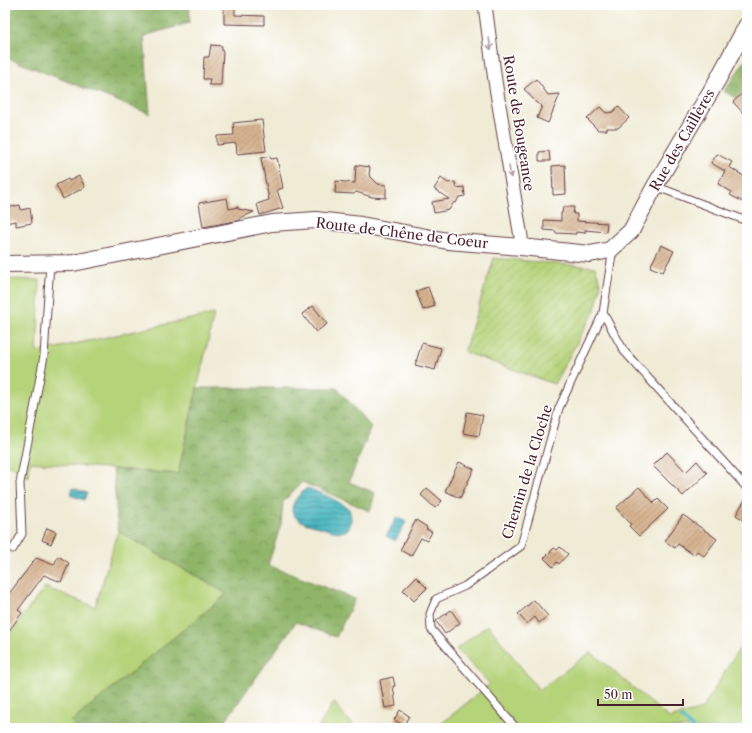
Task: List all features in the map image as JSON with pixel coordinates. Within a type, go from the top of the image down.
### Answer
[{"type":"street","name":"Route de Bougeance","points":[[485,5],[495,81],[521,237],[521,247]]},
{"type":"street","name":"Rue des Caillères","points":[[610,250],[631,231],[655,186],[718,79],[747,25]]},
{"type":"street","name":"Route de Chêne de Coeur","points":[[5,264],[73,263],[272,223],[316,220],[361,225],[448,241],[590,254],[610,250]]},
{"type":"lane","points":[[655,186],[747,221]]},
{"type":"lane","name":"Chemin de la Cloche","points":[[516,728],[431,629],[430,614],[436,599],[465,586],[521,546],[559,408],[603,313],[612,255],[610,250]]},
{"type":"lane","points":[[13,550],[22,534],[20,483],[44,356],[50,263]]},
{"type":"lane","points":[[603,313],[624,351],[747,488]]},
{"type":"green space","points":[[5,5],[190,5],[189,23],[144,36],[150,114],[5,57]]},
{"type":"green space","points":[[747,58],[747,105],[724,91]]},
{"type":"green space","points":[[494,258],[595,267],[601,284],[595,310],[554,384],[464,352]]},
{"type":"green space","points":[[5,279],[40,280],[37,352],[214,314],[178,474],[30,462],[29,477],[5,463]]},
{"type":"green space","points":[[197,388],[337,388],[371,427],[349,482],[375,493],[370,511],[302,482],[283,502],[281,524],[268,565],[355,599],[336,637],[296,622],[220,728],[77,728],[71,722],[227,594],[118,531],[113,469],[178,474]]},
{"type":"green space","points":[[118,531],[227,594],[71,722],[77,728],[5,728],[5,640],[45,587],[95,607]]},
{"type":"green space","points":[[488,625],[539,690],[591,652],[669,718],[702,709],[747,636],[747,728],[436,728],[490,684],[456,649]]},
{"type":"green space","points":[[334,702],[344,716],[357,728],[318,728]]},
{"type":"water","points":[[73,488],[87,493],[84,500],[70,495]]},
{"type":"water","points":[[307,488],[329,497],[349,509],[351,523],[347,530],[336,532],[311,525],[298,519],[294,515],[292,506],[302,492]]},
{"type":"water","points":[[397,517],[406,522],[395,541],[386,536]]},
{"type":"building","points":[[224,5],[235,5],[235,15],[264,16],[264,25],[224,24]]},
{"type":"building","points":[[211,45],[222,46],[221,85],[209,85],[210,79],[203,79],[204,57],[209,57]]},
{"type":"building","points":[[536,79],[548,95],[560,94],[548,123],[537,118],[542,106],[535,102],[524,89]]},
{"type":"building","points":[[747,89],[747,117],[733,102]]},
{"type":"building","points":[[618,106],[629,118],[618,128],[598,130],[587,119],[600,107],[606,113],[613,112]]},
{"type":"building","points":[[262,120],[266,151],[237,154],[236,143],[217,145],[217,136],[234,135],[233,123]]},
{"type":"building","points":[[549,151],[550,161],[539,161],[539,152]]},
{"type":"building","points":[[717,154],[732,162],[729,167],[747,178],[747,195],[743,202],[730,195],[732,192],[718,184],[725,171],[711,163]]},
{"type":"building","points":[[270,156],[271,159],[277,158],[283,188],[277,190],[283,208],[260,215],[257,204],[269,200],[261,158]]},
{"type":"building","points":[[356,165],[370,167],[369,175],[378,184],[386,185],[386,198],[372,197],[356,192],[354,194],[335,193],[336,181],[355,183]]},
{"type":"building","points":[[565,165],[566,194],[553,195],[552,166]]},
{"type":"building","points":[[79,176],[85,187],[63,199],[56,185],[68,179],[69,181]]},
{"type":"building","points":[[441,178],[448,183],[455,182],[457,188],[464,187],[465,196],[459,197],[456,203],[454,202],[449,210],[434,213],[432,202],[449,199],[434,189]]},
{"type":"building","points":[[227,198],[229,209],[238,207],[238,209],[254,212],[240,218],[240,220],[203,227],[199,203]]},
{"type":"building","points":[[20,205],[21,210],[30,208],[32,223],[16,226],[16,221],[5,223],[5,208]]},
{"type":"building","points":[[563,207],[574,207],[573,214],[577,214],[577,221],[607,223],[606,232],[585,230],[585,233],[576,232],[576,234],[555,233],[556,231],[544,230],[544,220],[561,221]]},
{"type":"building","points":[[661,245],[674,251],[663,272],[650,267]]},
{"type":"building","points":[[428,287],[435,306],[423,310],[416,291]]},
{"type":"building","points":[[313,306],[327,324],[316,332],[302,314]]},
{"type":"building","points":[[422,343],[441,348],[435,370],[415,365]]},
{"type":"building","points":[[467,412],[483,415],[479,436],[463,433]]},
{"type":"building","points":[[667,452],[686,472],[697,461],[707,473],[683,496],[653,466]]},
{"type":"building","points":[[459,462],[474,469],[460,498],[445,491]]},
{"type":"building","points":[[639,487],[654,503],[658,499],[668,509],[639,536],[629,526],[631,524],[616,508]]},
{"type":"building","points":[[427,488],[442,501],[435,508],[421,495]]},
{"type":"building","points":[[747,496],[747,522],[736,515]]},
{"type":"building","points":[[683,515],[717,539],[704,556],[697,551],[694,555],[678,544],[675,548],[665,541]]},
{"type":"building","points":[[416,520],[432,532],[427,541],[421,538],[411,556],[400,550]]},
{"type":"building","points":[[47,528],[56,532],[51,544],[42,540]]},
{"type":"building","points":[[560,547],[568,554],[559,564],[557,562],[553,567],[544,558],[554,548],[557,550]]},
{"type":"building","points":[[58,556],[69,563],[61,582],[44,575],[18,610],[22,613],[5,636],[5,599],[36,558],[54,565]]},
{"type":"building","points":[[416,577],[427,588],[414,601],[403,590]]},
{"type":"building","points":[[534,600],[548,616],[539,623],[535,617],[527,624],[518,614]]},
{"type":"building","points":[[451,610],[460,623],[445,634],[436,621]]},
{"type":"building","points":[[393,677],[396,706],[385,708],[380,680]]},
{"type":"building","points":[[400,710],[409,716],[404,725],[394,720]]},
{"type":"waterway","points":[[682,718],[693,728]]}]
